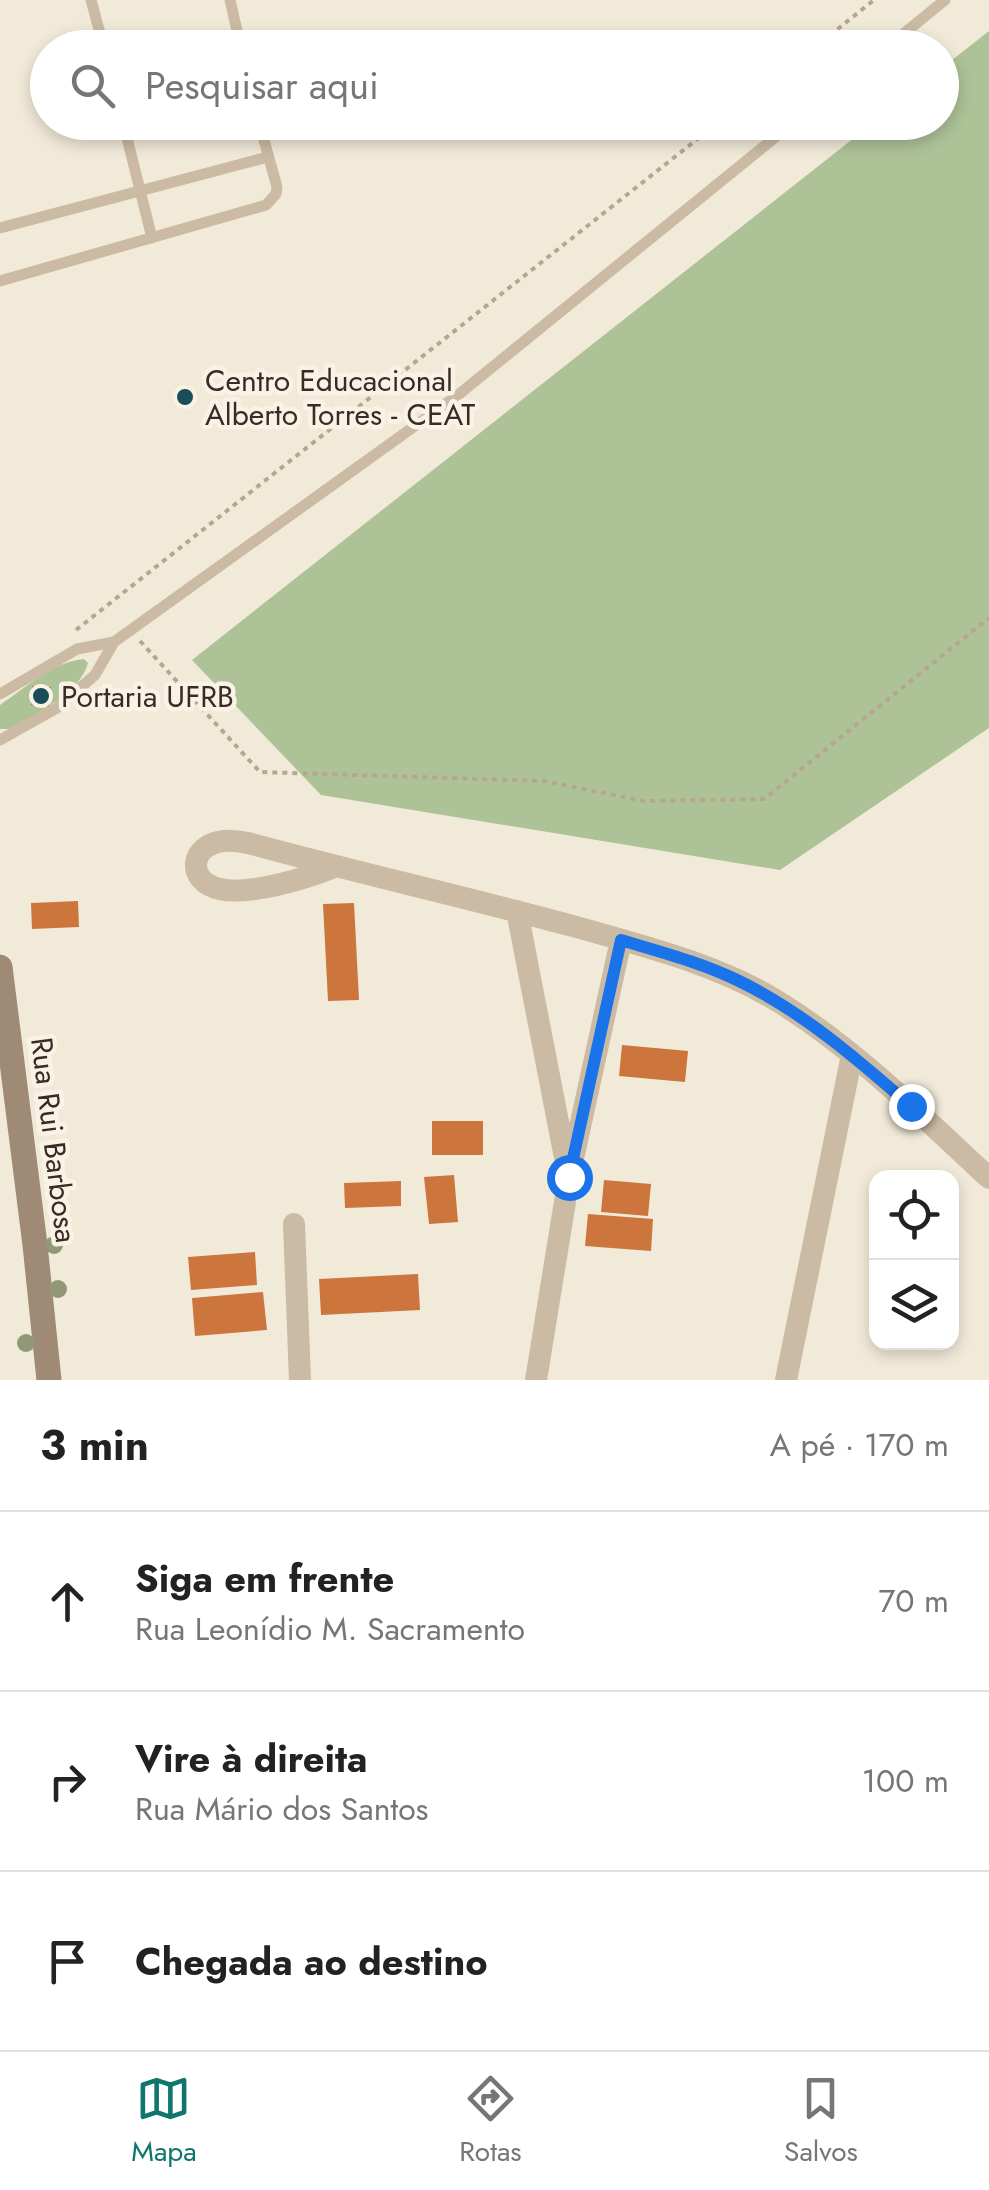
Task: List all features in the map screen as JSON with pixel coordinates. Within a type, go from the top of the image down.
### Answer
[{"type":"street","points":[[334,866],[298,880],[236,891],[206,883],[196,871],[196,858],[204,848],[223,840],[248,843],[621,940],[735,979],[779,1002],[852,1054],[989,1178]]},
{"type":"street","points":[[517,911],[569,1177]]},
{"type":"street","points":[[536,1380],[569,1177],[621,940]]},
{"type":"street","name":"Rua Rui Barbosa","points":[[0,967],[49,1380]]},
{"type":"street","points":[[786,1380],[852,1054]]},
{"type":"street","points":[[294,1224],[300,1380]]},
{"type":"lane","points":[[92,0],[100,30]]},
{"type":"lane","points":[[230,0],[237,30]]},
{"type":"lane","points":[[908,30],[945,0]]},
{"type":"lane","points":[[128,140],[152,238]]},
{"type":"lane","points":[[0,282],[266,205],[277,187],[264,140]]},
{"type":"lane","points":[[0,740],[57,708],[95,675],[114,642],[458,395],[772,140]]},
{"type":"lane","points":[[0,228],[268,157]]},
{"type":"lane","points":[[0,694],[76,649],[114,642]]},
{"type":"path","points":[[836,30],[874,0]]},
{"type":"path","points":[[68,636],[696,140]]},
{"type":"path","points":[[130,630],[260,772],[544,781],[644,801],[662,801],[764,799],[989,618]]},
{"type":"green space","points":[[989,31],[989,728],[780,870],[321,795],[192,660],[851,140],[959,140],[959,55]]},
{"type":"green space","points":[[84,659],[88,663],[83,674],[66,694],[9,729],[0,729],[0,705],[51,670]]},
{"type":"building","name":"Portaria UFRB","points":[[32,686],[51,687],[49,707],[31,705]]},
{"type":"building","points":[[78,901],[79,927],[32,929],[31,903]]},
{"type":"building","points":[[354,903],[359,1000],[328,1001],[323,904]]},
{"type":"building","points":[[622,1045],[688,1051],[685,1082],[619,1076]]},
{"type":"building","points":[[432,1121],[483,1121],[483,1155],[432,1155]]},
{"type":"building","points":[[454,1175],[458,1222],[429,1224],[424,1177]]},
{"type":"building","points":[[604,1180],[651,1184],[648,1216],[601,1212]]},
{"type":"building","points":[[401,1181],[401,1206],[345,1208],[344,1183]]},
{"type":"building","points":[[588,1214],[653,1219],[651,1251],[585,1246]]},
{"type":"building","points":[[255,1252],[257,1285],[191,1290],[188,1257]]},
{"type":"building","points":[[418,1274],[420,1310],[321,1315],[319,1279]]},
{"type":"building","points":[[263,1292],[267,1330],[195,1336],[192,1298]]},
{"type":"place","name":"Centro Educacional Alberto Torres - CEAT","points":[[185,397]]},
{"type":"place","name":"Portaria UFRB","points":[[41,696]]},
{"type":"route","points":[[569,1177],[621,940],[690,961],[779,1002],[852,1054],[911,1106]]}]
